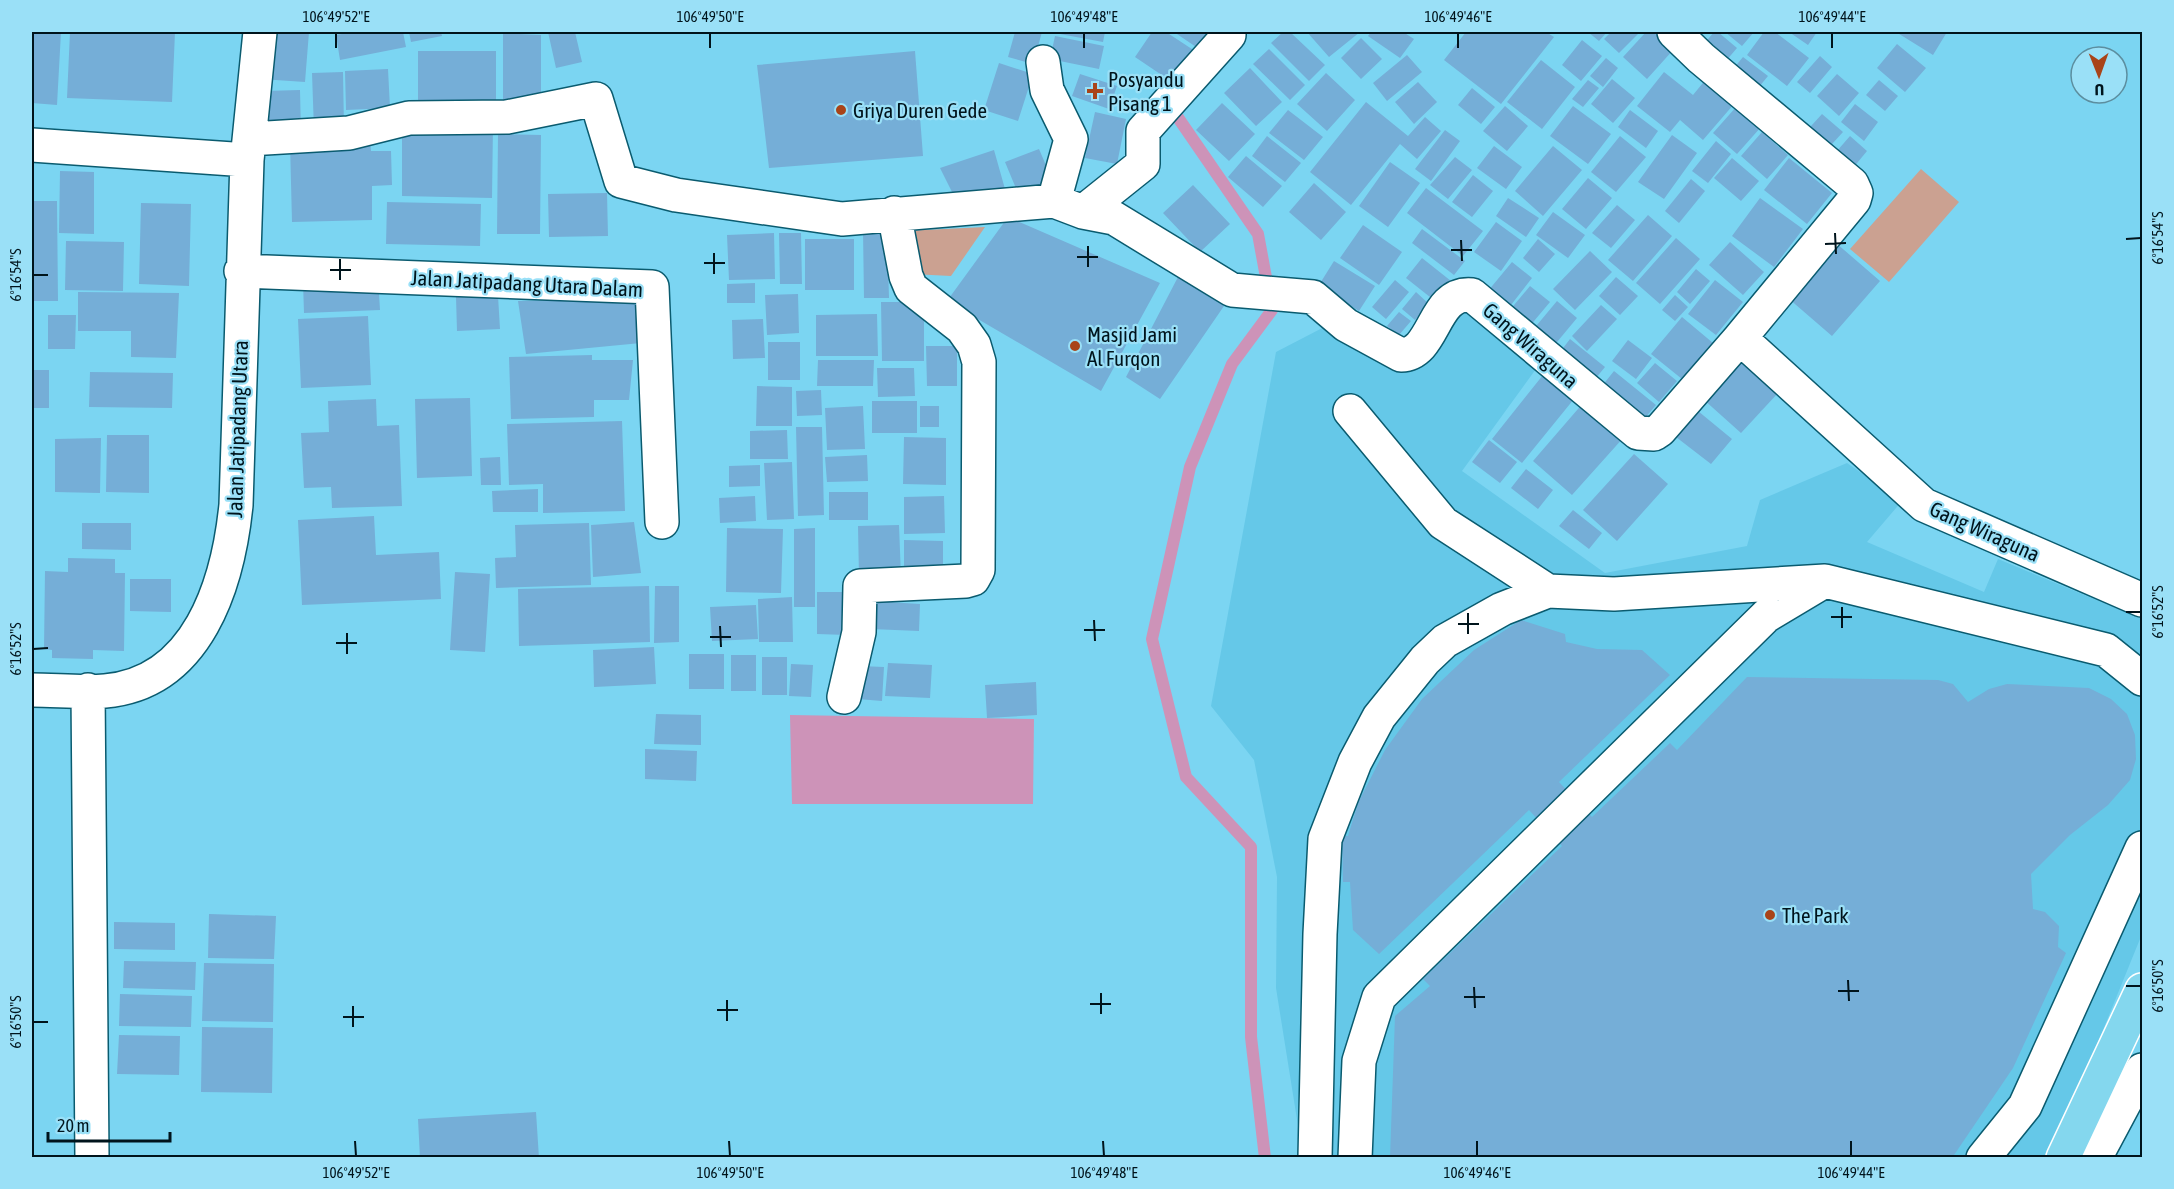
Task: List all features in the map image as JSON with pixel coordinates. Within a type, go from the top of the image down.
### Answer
[{"type":"main road","points":[[2063,1158],[2142,990]]},
{"type":"street","name":"Jalan Jatipadang Utara","points":[[32,690],[88,690],[122,687],[165,670],[185,652],[201,629],[214,600],[228,559],[236,505],[241,271],[248,149],[260,32]]},
{"type":"street","name":"Gang Wiraguna","points":[[1068,206],[1114,218],[1232,290],[1313,297],[1346,325],[1401,355],[1418,349],[1443,309],[1455,297],[1472,295],[1635,432],[1647,434],[1660,430],[1740,338],[1854,200],[1856,193],[1852,184],[1701,58],[1674,32]]},
{"type":"street","points":[[32,145],[248,149],[349,133],[409,118],[507,117],[596,99],[621,181],[676,195],[842,219],[894,213],[1068,206],[1143,164],[1143,131],[1229,35]]},
{"type":"street","points":[[1043,62],[1047,90],[1071,139],[1068,206]]},
{"type":"street","points":[[844,697],[859,632],[860,586],[966,581],[975,577],[978,570],[977,352],[962,328],[911,288],[906,276],[894,213]]},
{"type":"street","name":"Jalan Jatipadang Utara Dalam","points":[[241,271],[652,287],[662,522]]},
{"type":"street","name":"Gang Wiraguna","points":[[1740,338],[1924,505],[2142,600]]},
{"type":"street","points":[[1350,411],[1443,523],[1548,591]]},
{"type":"street","points":[[1355,1158],[1359,1061],[1379,997],[1766,616],[1825,580]]},
{"type":"street","points":[[1315,1158],[1320,934],[1325,840],[1355,762],[1378,717],[1425,660],[1445,641],[1502,609],[1548,591],[1614,594],[1825,580],[2106,650],[2142,680]]},
{"type":"street","points":[[88,690],[92,1158]]},
{"type":"street","points":[[1983,1158],[2025,1106],[2142,848]]},
{"type":"street","points":[[2095,1158],[2142,1070]]},
{"type":"shaded area","points":[[1921,169],[1959,202],[1889,282],[1850,249]]},
{"type":"shaded area","points":[[985,227],[951,276],[912,274],[904,231]]},
{"type":"shaded area","points":[[1463,302],[1541,362],[1462,471],[1605,573],[1747,546],[1760,500],[1847,463],[1902,501],[1867,542],[1984,592],[1998,559],[2142,619],[2142,934],[2062,1131],[2044,1157],[1303,1157],[1276,988],[1277,877],[1254,760],[1211,706],[1276,352],[1330,324],[1389,360]]},
{"type":"shaded area","points":[[790,715],[1034,719],[1033,804],[792,804]]},
{"type":"building","points":[[32,32],[61,32],[57,105],[32,103]]},
{"type":"building","points":[[70,32],[175,32],[172,102],[67,98]]},
{"type":"building","points":[[265,32],[309,32],[305,82],[261,79]]},
{"type":"building","points":[[353,32],[403,32],[406,47],[340,60],[336,35]]},
{"type":"building","points":[[409,32],[441,32],[442,36],[411,42]]},
{"type":"building","points":[[480,32],[541,35],[541,102],[503,102],[503,34],[480,34]]},
{"type":"building","points":[[548,32],[575,32],[582,62],[556,68]]},
{"type":"building","points":[[1015,32],[1042,32],[1033,64],[1008,57]]},
{"type":"building","points":[[1061,32],[1105,32],[1103,42],[1060,34]]},
{"type":"building","points":[[1152,32],[1166,32],[1201,55],[1175,84],[1135,57]]},
{"type":"building","points":[[1174,32],[1213,32],[1205,53]]},
{"type":"building","points":[[1283,32],[1290,32],[1325,65],[1309,81],[1271,43]]},
{"type":"building","points":[[1307,32],[1360,32],[1329,57]]},
{"type":"building","points":[[1371,32],[1403,32],[1414,39],[1400,58],[1368,36]]},
{"type":"building","points":[[1466,32],[1546,32],[1554,37],[1501,104],[1444,60]]},
{"type":"building","points":[[1588,32],[1607,32],[1599,41]]},
{"type":"building","points":[[1611,32],[1640,32],[1619,53],[1604,39]]},
{"type":"building","points":[[1646,32],[1653,32],[1674,49],[1647,79],[1623,57]]},
{"type":"building","points":[[1714,32],[1718,32],[1737,48],[1719,69],[1698,51]]},
{"type":"building","points":[[1725,32],[1754,32],[1742,46]]},
{"type":"building","points":[[1764,32],[1775,32],[1809,58],[1787,86],[1747,55]]},
{"type":"building","points":[[1789,32],[1817,32],[1808,45]]},
{"type":"building","points":[[1896,32],[1947,32],[1933,55]]},
{"type":"building","points":[[1055,36],[1104,46],[1099,69],[1050,59]]},
{"type":"building","points":[[1361,38],[1382,59],[1361,79],[1341,58]]},
{"type":"building","points":[[1582,40],[1602,56],[1581,81],[1562,65]]},
{"type":"building","points":[[1897,44],[1926,68],[1905,92],[1877,68]]},
{"type":"building","points":[[1269,49],[1305,85],[1290,100],[1253,64]]},
{"type":"building","points":[[418,51],[496,51],[496,111],[418,111]]},
{"type":"building","name":"Griya Duren Gede","points":[[915,51],[923,156],[769,168],[757,65]]},
{"type":"building","points":[[1407,55],[1422,72],[1387,101],[1373,83]]},
{"type":"building","points":[[1820,56],[1832,67],[1810,93],[1797,82]]},
{"type":"building","points":[[1743,57],[1768,76],[1754,93],[1729,74]]},
{"type":"building","points":[[1606,58],[1618,68],[1603,87],[1590,76]]},
{"type":"building","points":[[1541,60],[1575,87],[1542,129],[1507,102]]},
{"type":"building","points":[[999,63],[1033,74],[1018,121],[984,110]]},
{"type":"building","points":[[1250,68],[1282,102],[1256,126],[1224,93]]},
{"type":"building","points":[[388,69],[390,108],[346,110],[345,71]]},
{"type":"building","points":[[343,72],[344,129],[314,130],[312,73]]},
{"type":"building","points":[[1664,72],[1693,95],[1711,73],[1740,97],[1703,140],[1680,120],[1670,132],[1637,106]]},
{"type":"building","points":[[1326,73],[1355,100],[1327,131],[1297,104]]},
{"type":"building","name":"Posyandu Pisang 1","points":[[1080,74],[1117,86],[1109,109],[1072,96]]},
{"type":"building","points":[[1837,74],[1859,93],[1839,116],[1817,96]]},
{"type":"building","points":[[1612,79],[1635,98],[1613,123],[1591,104]]},
{"type":"building","points":[[1588,80],[1599,88],[1583,107],[1572,99]]},
{"type":"building","points":[[1879,80],[1898,96],[1885,111],[1866,95]]},
{"type":"building","points":[[1418,82],[1437,102],[1414,124],[1395,102]]},
{"type":"building","points":[[1472,88],[1495,107],[1481,124],[1458,105]]},
{"type":"building","points":[[300,90],[301,133],[267,134],[265,91]]},
{"type":"building","points":[[1366,102],[1408,136],[1425,117],[1441,131],[1417,159],[1400,144],[1351,205],[1310,172]]},
{"type":"building","points":[[1222,103],[1255,134],[1229,161],[1196,130]]},
{"type":"building","points":[[1855,104],[1878,122],[1864,141],[1841,122]]},
{"type":"building","points":[[1505,106],[1528,126],[1507,151],[1483,131]]},
{"type":"building","points":[[1573,106],[1611,134],[1588,164],[1550,136]]},
{"type":"building","points":[[1737,106],[1761,127],[1737,154],[1713,133]]},
{"type":"building","points":[[1288,110],[1323,137],[1304,160],[1269,133]]},
{"type":"building","points":[[1630,110],[1658,131],[1646,148],[1618,127]]},
{"type":"building","points":[[1095,112],[1126,119],[1117,164],[1085,158]]},
{"type":"building","points":[[1822,114],[1843,132],[1822,155],[1801,137]]},
{"type":"building","points":[[402,122],[493,124],[492,198],[402,196]]},
{"type":"building","points":[[1445,130],[1460,141],[1431,181],[1415,169]]},
{"type":"building","points":[[1762,132],[1788,155],[1767,179],[1741,156]]},
{"type":"building","points":[[498,134],[541,135],[540,234],[497,234]]},
{"type":"building","points":[[1672,135],[1697,153],[1664,199],[1638,182]]},
{"type":"building","points":[[1267,136],[1301,163],[1285,182],[1252,156]]},
{"type":"building","points":[[1620,136],[1646,157],[1616,192],[1591,172]]},
{"type":"building","points":[[1850,136],[1867,151],[1848,174],[1830,159]]},
{"type":"building","points":[[370,141],[371,151],[391,151],[392,185],[372,186],[372,220],[292,222],[290,143]]},
{"type":"building","points":[[1716,141],[1731,154],[1708,183],[1692,171]]},
{"type":"building","points":[[1494,146],[1522,167],[1506,189],[1477,168]]},
{"type":"building","points":[[1553,146],[1582,170],[1543,216],[1515,191]]},
{"type":"building","points":[[1039,149],[1054,184],[1020,198],[1005,162]]},
{"type":"building","points":[[994,150],[1005,189],[955,198],[940,168]]},
{"type":"building","points":[[1246,156],[1282,186],[1263,207],[1228,177]]},
{"type":"building","points":[[1455,157],[1472,170],[1448,199],[1430,185]]},
{"type":"building","points":[[1732,158],[1759,181],[1741,201],[1714,178]]},
{"type":"building","points":[[1789,158],[1832,193],[1807,224],[1764,190]]},
{"type":"building","points":[[1390,162],[1420,183],[1388,227],[1359,206]]},
{"type":"building","points":[[60,171],[94,172],[94,234],[59,233]]},
{"type":"building","points":[[1473,175],[1493,191],[1472,217],[1452,202]]},
{"type":"building","points":[[1588,178],[1612,198],[1586,229],[1562,209]]},
{"type":"building","points":[[1691,179],[1705,191],[1679,223],[1665,211]]},
{"type":"building","points":[[1314,183],[1346,212],[1321,240],[1289,212]]},
{"type":"building","points":[[1193,185],[1230,224],[1200,252],[1163,213]]},
{"type":"building","points":[[1426,188],[1483,231],[1463,256],[1407,213]]},
{"type":"building","points":[[607,193],[608,236],[549,237],[548,194]]},
{"type":"building","points":[[1508,198],[1539,218],[1526,237],[1496,216]]},
{"type":"building","points":[[1760,198],[1803,229],[1774,267],[1732,236]]},
{"type":"building","points":[[32,201],[57,201],[58,301],[32,301]]},
{"type":"building","points":[[387,202],[481,204],[480,246],[386,244]]},
{"type":"building","points":[[141,203],[191,204],[189,286],[139,284]]},
{"type":"building","points":[[1617,205],[1635,220],[1611,248],[1592,233]]},
{"type":"building","points":[[1553,212],[1585,235],[1568,258],[1536,235]]},
{"type":"building","points":[[1648,215],[1672,236],[1633,281],[1608,260]]},
{"type":"building","name":"Masjid Jami Al Furqon","points":[[1008,217],[1160,283],[1101,391],[947,301]]},
{"type":"building","points":[[1496,222],[1522,241],[1501,271],[1474,252]]},
{"type":"building","points":[[1363,225],[1402,252],[1379,285],[1340,258]]},
{"type":"building","points":[[1422,229],[1465,261],[1454,275],[1412,243]]},
{"type":"building","points":[[863,230],[887,230],[889,298],[864,298]]},
{"type":"building","points":[[774,233],[775,279],[729,280],[727,235]]},
{"type":"building","points":[[779,233],[801,233],[802,284],[780,284]]},
{"type":"building","points":[[1676,238],[1700,259],[1660,304],[1636,283]]},
{"type":"building","points":[[805,239],[854,239],[854,290],[805,290]]},
{"type":"building","points":[[1538,239],[1555,254],[1539,272],[1523,258]]},
{"type":"building","points":[[66,241],[124,242],[123,291],[65,290]]},
{"type":"building","points":[[1730,242],[1764,272],[1743,295],[1709,265]]},
{"type":"building","points":[[1836,243],[1880,281],[1832,336],[1788,298]]},
{"type":"building","points":[[1590,251],[1612,272],[1575,310],[1553,289]]},
{"type":"building","points":[[1422,258],[1451,281],[1435,301],[1406,278]]},
{"type":"building","points":[[1334,261],[1375,286],[1359,311],[1319,285]]},
{"type":"building","points":[[1512,262],[1532,278],[1504,314],[1483,297]]},
{"type":"building","points":[[1696,269],[1710,281],[1690,304],[1677,292]]},
{"type":"building","points":[[1178,277],[1224,306],[1160,399],[1126,377]]},
{"type":"building","points":[[1616,277],[1638,296],[1620,315],[1599,296]]},
{"type":"building","points":[[378,278],[380,310],[304,313],[303,282]]},
{"type":"building","points":[[1395,280],[1409,292],[1386,319],[1372,307]]},
{"type":"building","points":[[1715,280],[1743,302],[1716,335],[1688,314]]},
{"type":"building","points":[[755,283],[755,303],[727,303],[727,284]]},
{"type":"building","points":[[1530,286],[1550,302],[1529,327],[1509,311]]},
{"type":"building","points":[[78,292],[179,293],[176,358],[131,357],[131,331],[78,331]]},
{"type":"building","points":[[1416,292],[1429,304],[1415,320],[1402,309]]},
{"type":"building","points":[[798,294],[799,333],[767,335],[765,295]]},
{"type":"building","points":[[1675,295],[1688,307],[1675,321],[1662,310]]},
{"type":"building","points":[[498,296],[500,329],[457,331],[456,297]]},
{"type":"building","points":[[640,299],[641,343],[526,354],[518,301]]},
{"type":"building","points":[[1557,301],[1577,318],[1552,348],[1532,331]]},
{"type":"building","points":[[881,302],[924,302],[924,361],[882,361]]},
{"type":"building","points":[[1601,305],[1617,319],[1587,351],[1572,336]]},
{"type":"building","points":[[1399,312],[1411,321],[1399,335],[1387,326]]},
{"type":"building","points":[[877,314],[878,356],[816,356],[816,315]]},
{"type":"building","points":[[48,315],[76,315],[75,349],[48,349]]},
{"type":"building","points":[[368,316],[371,385],[301,388],[298,319]]},
{"type":"building","points":[[1682,317],[1713,343],[1682,379],[1651,354]]},
{"type":"building","points":[[763,319],[765,358],[733,359],[732,320]]},
{"type":"building","points":[[1570,339],[1605,367],[1591,384],[1557,356]]},
{"type":"building","points":[[1628,340],[1652,358],[1636,379],[1612,361]]},
{"type":"building","points":[[768,342],[800,342],[800,380],[768,380]]},
{"type":"building","points":[[926,346],[957,346],[957,386],[927,386]]},
{"type":"building","points":[[592,355],[592,360],[633,360],[629,400],[594,400],[594,417],[511,419],[509,357]]},
{"type":"building","points":[[1740,359],[1778,393],[1741,433],[1703,399]]},
{"type":"building","points":[[818,360],[874,360],[873,386],[817,386]]},
{"type":"building","points":[[1655,363],[1677,381],[1659,402],[1637,383]]},
{"type":"building","points":[[877,368],[914,368],[915,396],[878,397]]},
{"type":"building","points":[[32,370],[49,370],[49,408],[32,408]]},
{"type":"building","points":[[1547,370],[1578,394],[1522,463],[1492,439]]},
{"type":"building","points":[[1614,371],[1656,405],[1639,425],[1598,391]]},
{"type":"building","points":[[90,372],[173,373],[172,408],[89,407]]},
{"type":"building","points":[[757,386],[792,387],[792,426],[756,426]]},
{"type":"building","points":[[821,390],[822,415],[797,416],[796,391]]},
{"type":"building","points":[[470,398],[472,476],[417,478],[415,399]]},
{"type":"building","points":[[376,399],[377,426],[399,425],[402,506],[332,508],[331,487],[304,488],[301,433],[329,432],[328,401]]},
{"type":"building","points":[[872,401],[917,401],[917,433],[872,433]]},
{"type":"building","points":[[1584,402],[1624,437],[1572,495],[1533,461]]},
{"type":"building","points":[[863,406],[865,449],[827,450],[825,408]]},
{"type":"building","points":[[920,406],[939,406],[939,427],[920,427]]},
{"type":"building","points":[[1698,411],[1732,439],[1711,464],[1676,437]]},
{"type":"building","points":[[622,421],[625,511],[543,513],[543,484],[509,485],[507,424]]},
{"type":"building","points":[[796,427],[822,427],[824,515],[798,516]]},
{"type":"building","points":[[787,430],[788,459],[750,459],[750,431]]},
{"type":"building","points":[[107,435],[149,435],[149,493],[106,492]]},
{"type":"building","points":[[904,437],[946,438],[946,485],[903,484]]},
{"type":"building","points":[[101,438],[100,493],[55,492],[55,439]]},
{"type":"building","points":[[1489,440],[1517,462],[1500,483],[1472,462]]},
{"type":"building","points":[[1634,454],[1668,484],[1617,541],[1583,510]]},
{"type":"building","points":[[867,455],[868,481],[827,482],[825,457]]},
{"type":"building","points":[[500,457],[501,485],[481,485],[480,458]]},
{"type":"building","points":[[792,462],[794,519],[767,520],[764,463]]},
{"type":"building","points":[[760,465],[760,486],[729,487],[729,466]]},
{"type":"building","points":[[1526,469],[1553,490],[1538,509],[1511,488]]},
{"type":"building","points":[[538,489],[538,512],[493,512],[492,491]]},
{"type":"building","points":[[829,492],[868,492],[868,520],[829,520]]},
{"type":"building","points":[[755,496],[756,521],[720,523],[719,498]]},
{"type":"building","points":[[944,496],[945,533],[904,534],[904,497]]},
{"type":"building","points":[[1573,510],[1602,533],[1589,549],[1559,526]]},
{"type":"building","points":[[374,516],[376,555],[439,552],[441,599],[302,605],[298,520]]},
{"type":"building","points":[[634,522],[641,573],[593,577],[591,525]]},
{"type":"building","points":[[82,523],[131,523],[131,550],[82,549]]},
{"type":"building","points":[[589,523],[591,585],[496,588],[495,558],[516,557],[515,525]]},
{"type":"building","points":[[899,525],[901,577],[859,577],[858,526]]},
{"type":"building","points":[[727,528],[783,529],[781,593],[726,592]]},
{"type":"building","points":[[815,528],[815,607],[794,607],[794,529]]},
{"type":"building","points":[[904,540],[943,541],[943,574],[904,574]]},
{"type":"building","points":[[68,558],[115,559],[115,573],[125,573],[124,651],[93,650],[93,659],[52,658],[52,650],[44,649],[45,571],[68,572]]},
{"type":"building","points":[[455,572],[490,574],[485,652],[450,650]]},
{"type":"building","points":[[130,579],[171,579],[171,612],[130,611]]},
{"type":"building","points":[[649,586],[650,642],[519,646],[518,589]]},
{"type":"building","points":[[655,586],[679,586],[679,642],[654,643]]},
{"type":"building","points":[[817,592],[847,592],[847,635],[817,634]]},
{"type":"building","points":[[792,597],[793,642],[759,642],[758,599]]},
{"type":"building","points":[[872,601],[920,604],[919,631],[871,629]]},
{"type":"building","points":[[756,605],[758,639],[712,641],[710,607]]},
{"type":"building","name":"The Park","points":[[1521,620],[1565,634],[1566,642],[1597,649],[1642,650],[1670,675],[1559,782],[1592,817],[1670,743],[1677,750],[1747,677],[1938,680],[1953,684],[1968,702],[1989,689],[2007,684],[2089,688],[2111,699],[2127,714],[2135,735],[2136,759],[2130,780],[2108,805],[2070,835],[2031,874],[2033,909],[2045,912],[2059,926],[2058,947],[2066,953],[2013,1068],[1952,1158],[1390,1158],[1395,1016],[1430,986],[1423,979],[1562,846],[1529,810],[1379,954],[1353,930],[1350,882],[1343,882],[1342,836],[1348,836],[1358,803],[1385,750],[1422,699],[1474,650]]},
{"type":"building","points":[[654,647],[656,684],[594,687],[593,650]]},
{"type":"building","points":[[689,654],[724,654],[724,689],[689,689]]},
{"type":"building","points":[[731,655],[756,655],[756,691],[731,691]]},
{"type":"building","points":[[762,657],[787,657],[787,695],[762,695]]},
{"type":"building","points":[[888,663],[932,665],[930,698],[885,696]]},
{"type":"building","points":[[791,664],[813,665],[811,697],[789,696]]},
{"type":"building","points":[[860,666],[884,667],[882,701],[858,699]]},
{"type":"building","points":[[1036,682],[1037,715],[987,718],[985,685]]},
{"type":"building","points":[[656,714],[701,715],[701,745],[654,744]]},
{"type":"building","points":[[645,749],[697,751],[696,781],[645,779]]},
{"type":"building","points":[[209,914],[276,916],[274,959],[208,958]]},
{"type":"building","points":[[114,922],[175,923],[175,950],[114,949]]},
{"type":"building","points":[[124,961],[196,962],[195,990],[123,988]]},
{"type":"building","points":[[204,963],[274,964],[273,1022],[202,1021]]},
{"type":"building","points":[[120,994],[192,996],[191,1027],[119,1026]]},
{"type":"building","points":[[202,1027],[273,1028],[272,1093],[201,1092]]},
{"type":"building","points":[[119,1035],[180,1036],[179,1075],[117,1074]]},
{"type":"building","points":[[536,1112],[539,1158],[420,1158],[418,1119]]},
{"type":"waterway","points":[[1172,104],[1170,106],[1258,234],[1272,310],[1232,364],[1190,467],[1152,639],[1186,777],[1251,847],[1251,1037],[1265,1158]]},
{"type":"place","name":"Posyandu Pisang 1","points":[[1095,91]]},
{"type":"place","name":"Griya Duren Gede","points":[[841,110]]},
{"type":"place","name":"Masjid Jami Al Furqon","points":[[1075,346]]},
{"type":"place","name":"The Park","points":[[1770,915]]}]
